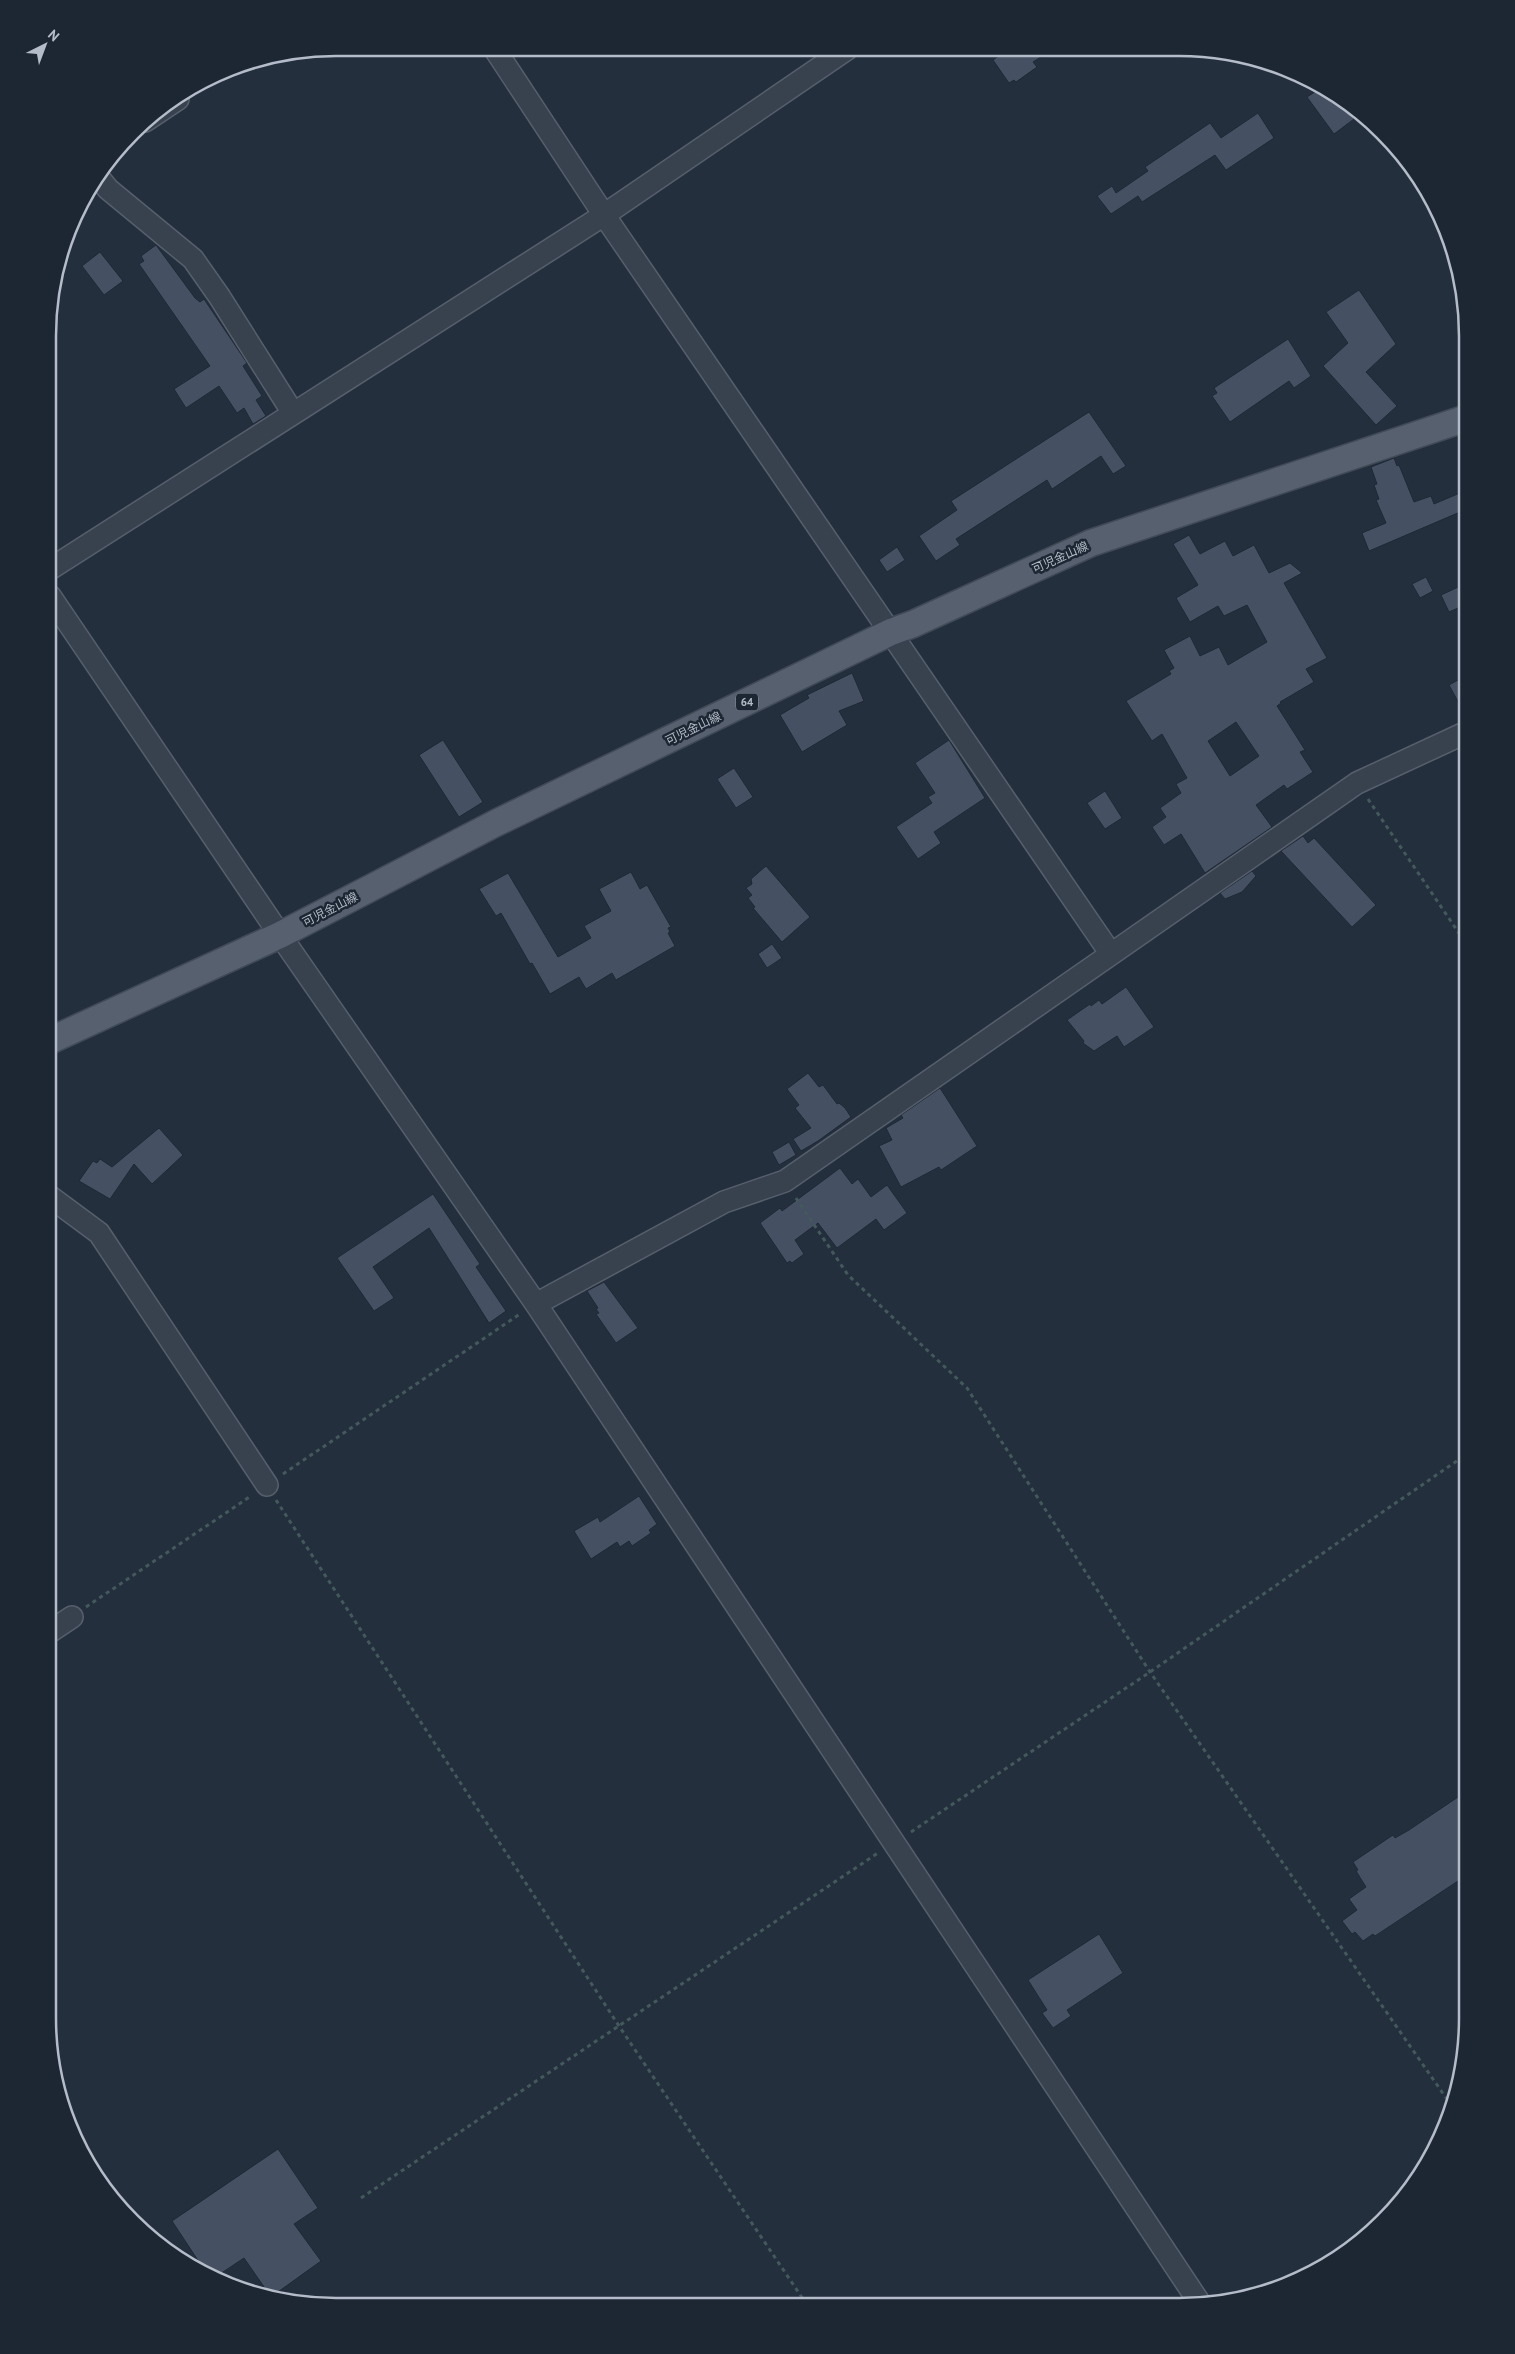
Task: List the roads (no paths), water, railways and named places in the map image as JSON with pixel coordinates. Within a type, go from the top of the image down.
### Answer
[{"type":"main road","name":"可児金山線","points":[[56,1038],[280,935],[496,823],[891,632],[913,624],[1091,543],[1459,421]]},
{"type":"street","points":[[499,56],[604,215],[891,632],[910,664],[1111,954]]},
{"type":"street","points":[[56,565],[604,215],[837,56]]},
{"type":"street","points":[[103,183],[193,259],[219,296],[293,413]]},
{"type":"street","points":[[56,605],[280,935],[536,1304],[1196,2297]]},
{"type":"street","points":[[536,1304],[724,1202],[785,1181],[1357,783],[1459,736]]},
{"type":"street","points":[[56,1201],[99,1233],[266,1485]]},
{"type":"street","points":[[56,1628],[72,1617]]}]
